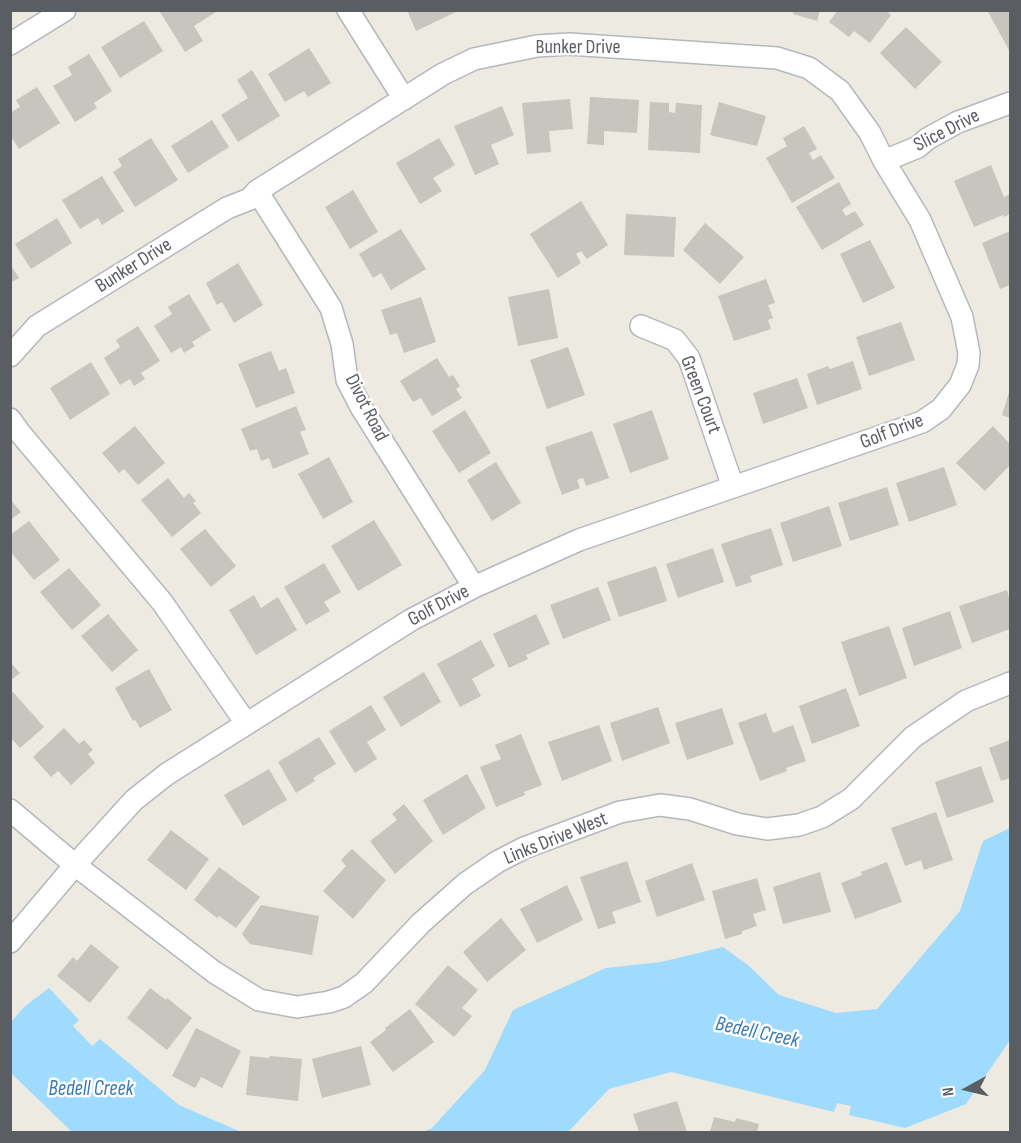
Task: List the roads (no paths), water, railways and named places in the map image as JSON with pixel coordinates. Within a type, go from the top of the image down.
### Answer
[{"type":"street","points":[[10,44],[65,10]]},
{"type":"street","points":[[348,10],[404,99]]},
{"type":"street","name":"Bunker Drive","points":[[10,356],[37,326],[227,208],[250,199],[257,191],[443,74],[474,59],[537,46],[569,44],[777,58],[809,68],[840,91],[870,133],[884,161],[921,220],[962,317],[969,353],[968,365],[960,385],[947,402]]},
{"type":"street","name":"Slice Drive","points":[[884,161],[918,147],[927,139],[958,122],[1011,103]]},
{"type":"street","name":"Divot Road","points":[[257,191],[331,308],[342,344],[347,380],[361,407],[474,587]]},
{"type":"street","name":"Green Court","points":[[641,326],[666,334],[684,349],[694,371],[733,487]]},
{"type":"street","name":"Golf Drive","points":[[10,942],[134,800],[167,774],[411,620],[474,587],[579,540],[922,422],[947,402]]},
{"type":"street","points":[[10,419],[162,602],[246,723]]},
{"type":"street","name":"Links Drive West","points":[[10,810],[75,865],[214,972],[259,999],[297,1007],[344,997],[364,983],[421,923],[465,884],[497,862],[524,848],[620,812],[660,805],[690,809],[737,824],[767,830],[799,825],[822,817],[851,799],[913,738],[930,725],[966,701],[1011,683]]},
{"type":"water","name":"Bedell Creek","points":[[1010,828],[1010,1040],[966,1104],[905,1128],[849,1115],[851,1106],[837,1103],[834,1112],[671,1072],[609,1089],[568,1132],[421,1132],[431,1129],[485,1070],[513,1010],[606,968],[661,962],[723,947],[749,966],[779,995],[836,1013],[877,1009],[960,911],[983,841]]},
{"type":"water","name":"Bedell Creek","points":[[49,988],[79,1020],[73,1026],[92,1046],[100,1039],[179,1105],[241,1132],[72,1132],[11,1073],[11,1022],[24,1007]]}]
